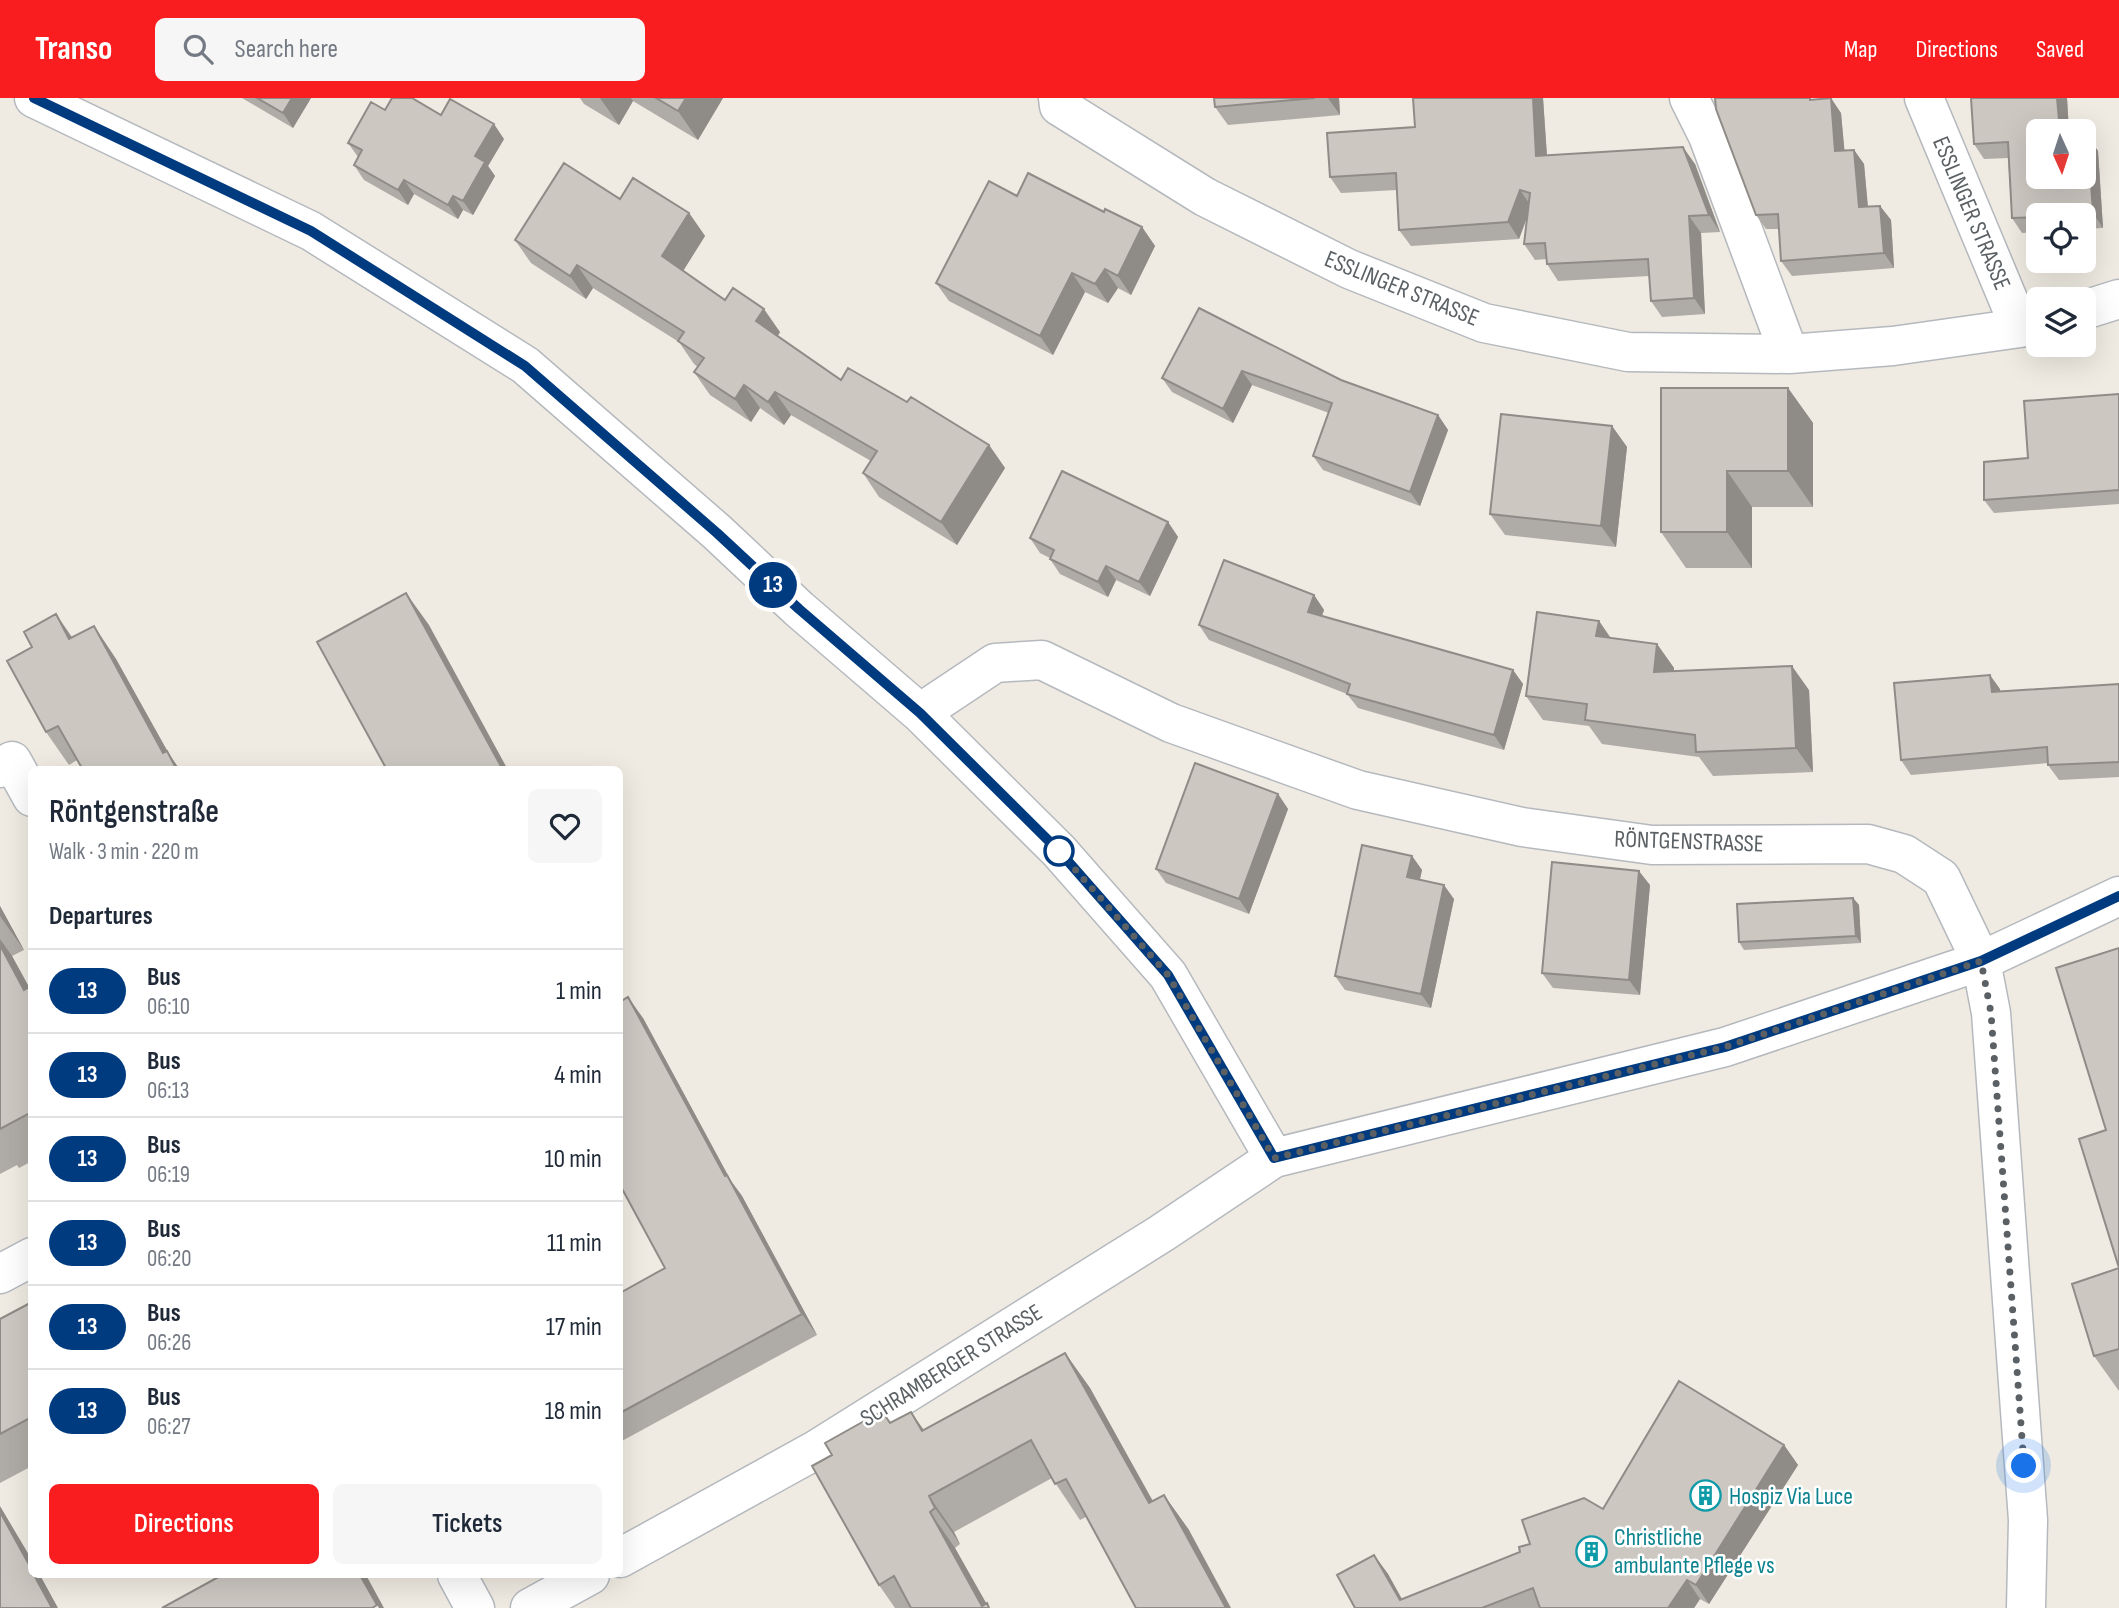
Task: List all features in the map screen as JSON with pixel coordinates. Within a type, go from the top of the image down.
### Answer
[{"type":"street","points":[[34,98],[311,231],[525,366],[920,713],[1059,851],[1168,975],[1274,1158],[1725,1047],[1981,961],[2119,896]]},
{"type":"street","name":"ESSLINGER STRASSE","points":[[1058,98],[1059,106],[1205,197],[1349,269],[1484,323],[1628,352],[1789,354],[1894,346],[2026,327]]},
{"type":"street","points":[[1689,98],[1708,136],[1789,354]]},
{"type":"street","name":"ESSLINGER STRASSE","points":[[1924,98],[2026,317]]},
{"type":"street","points":[[2096,306],[2119,299]]},
{"type":"street","name":"RÖNTGENSTRASSE","points":[[920,713],[995,663],[1042,660],[1171,723],[1357,790],[1522,827],[1652,845],[1868,844],[1904,854],[1941,878],[1981,961],[1991,1013],[2028,1520],[2026,1608]]},
{"type":"street","points":[[0,768],[12,761],[28,790]]},
{"type":"street","name":"SCHRAMBERGER STRASSE","points":[[623,1556],[814,1451],[1150,1240],[1274,1158]]},
{"type":"street","points":[[0,1274],[28,1259]]},
{"type":"street","points":[[459,1578],[475,1608]]},
{"type":"street","points":[[530,1608],[585,1578]]},
{"type":"building","points":[[257,98],[292,98],[283,113]]},
{"type":"building","points":[[392,98],[412,98],[441,115],[450,99],[494,124],[475,156],[485,162],[463,201],[453,196],[448,205],[404,180],[398,190],[354,165],[362,150],[348,143],[371,102],[385,110]]},
{"type":"building","points":[[656,98],[686,98],[678,111]]},
{"type":"building","points":[[1214,98],[1315,98],[1215,107]]},
{"type":"building","points":[[1413,98],[1533,98],[1536,156],[1683,147],[1709,215],[1689,216],[1694,298],[1651,301],[1648,259],[1547,264],[1545,243],[1524,244],[1530,193],[1520,190],[1508,222],[1399,230],[1396,173],[1330,177],[1327,133],[1415,127]]},
{"type":"building","points":[[1715,98],[1831,98],[1835,151],[1854,150],[1859,207],[1880,206],[1884,253],[1781,261],[1778,214],[1756,215],[1716,109]]},
{"type":"building","points":[[1971,98],[2057,98],[2059,119],[2026,119],[2026,189],[2091,189],[2092,203],[2026,203],[2026,217],[2012,218],[2008,142],[1974,144]]},
{"type":"building","points":[[564,163],[620,199],[633,178],[689,213],[662,256],[725,300],[733,288],[764,309],[756,321],[841,380],[848,368],[907,402],[911,397],[989,445],[941,522],[863,473],[877,451],[775,392],[768,402],[744,385],[735,399],[694,372],[704,358],[678,341],[684,332],[577,265],[570,276],[515,240]]},
{"type":"building","points":[[1028,173],[1104,212],[1105,209],[1142,227],[1118,276],[1105,269],[1095,284],[1072,273],[1040,336],[936,283],[989,181],[1017,196]]},
{"type":"building","points":[[1199,308],[1341,380],[1438,415],[1410,492],[1313,456],[1332,403],[1242,371],[1223,409],[1162,378]]},
{"type":"building","points":[[1661,388],[1788,388],[1788,471],[1727,471],[1727,532],[1661,532]]},
{"type":"building","points":[[2119,394],[2119,490],[1984,500],[1984,462],[2028,458],[2024,401]]},
{"type":"building","points":[[1501,414],[1612,426],[1601,526],[1490,514]]},
{"type":"building","points":[[1062,471],[1168,522],[1139,582],[1106,566],[1098,582],[1050,559],[1054,550],[1030,538]]},
{"type":"building","points":[[1224,560],[1314,595],[1308,612],[1513,670],[1494,735],[1347,694],[1350,684],[1199,625]]},
{"type":"building","points":[[406,593],[501,766],[385,766],[317,642]]},
{"type":"building","points":[[1537,612],[1599,621],[1596,636],[1657,644],[1654,672],[1792,666],[1796,748],[1696,752],[1695,735],[1585,720],[1587,704],[1526,696]]},
{"type":"building","points":[[56,614],[69,639],[94,626],[163,753],[167,751],[175,766],[81,766],[58,726],[46,732],[7,661],[32,647],[24,632]]},
{"type":"building","points":[[1990,675],[1992,692],[2119,684],[2119,762],[2048,765],[2047,747],[1901,760],[1894,683]]},
{"type":"building","points":[[1195,763],[1278,794],[1239,899],[1156,869]]},
{"type":"building","points":[[1362,845],[1412,856],[1407,877],[1444,885],[1421,994],[1335,976]]},
{"type":"building","points":[[1552,862],[1639,871],[1629,980],[1542,973]]},
{"type":"building","points":[[1853,898],[1856,936],[1739,942],[1737,904]]},
{"type":"building","points":[[0,945],[24,990],[28,988],[28,1114],[0,1129]]},
{"type":"building","points":[[2119,948],[2119,1268],[2079,1139],[2106,1130],[2056,968]]},
{"type":"building","points":[[628,997],[802,1314],[623,1411],[623,1291],[665,1268],[623,1191],[623,1000]]},
{"type":"building","points":[[2119,1268],[2119,1349],[2094,1356],[2072,1284]]},
{"type":"building","points":[[28,1304],[28,1419],[0,1434],[0,1319]]},
{"type":"building","points":[[1065,1353],[1149,1503],[1164,1495],[1226,1608],[1136,1608],[1066,1479],[1055,1484],[1031,1440],[929,1496],[935,1508],[930,1512],[982,1606],[987,1603],[989,1608],[911,1608],[894,1576],[879,1585],[812,1466],[832,1455],[825,1443],[882,1411],[890,1423],[911,1412],[922,1431]]},
{"type":"building","points":[[1679,1381],[1784,1445],[1696,1585],[1687,1580],[1668,1608],[1540,1608],[1533,1588],[1482,1608],[1355,1608],[1337,1575],[1374,1555],[1400,1600],[1520,1552],[1519,1547],[1530,1544],[1522,1520],[1584,1498],[1603,1509]]},
{"type":"building","points":[[0,1512],[28,1563],[28,1578],[36,1578],[52,1608],[0,1608]]},
{"type":"building","points":[[217,1578],[362,1578],[377,1605],[372,1608],[162,1608]]},
{"type":"bus line","name":"13","points":[[34,98],[311,231],[525,366],[920,713],[1059,851],[1168,975],[1274,1158],[1725,1047],[1981,961],[2119,896]]},
{"type":"place","name":"Hospiz Via Luce","points":[[1706,1496]]},
{"type":"place","name":"Christliche ambulante Pflege vs","points":[[1591,1551]]},
{"type":"route","points":[[1059,851],[1168,975],[1274,1158],[1725,1047],[1981,961],[1991,1013],[2024,1466]]}]
